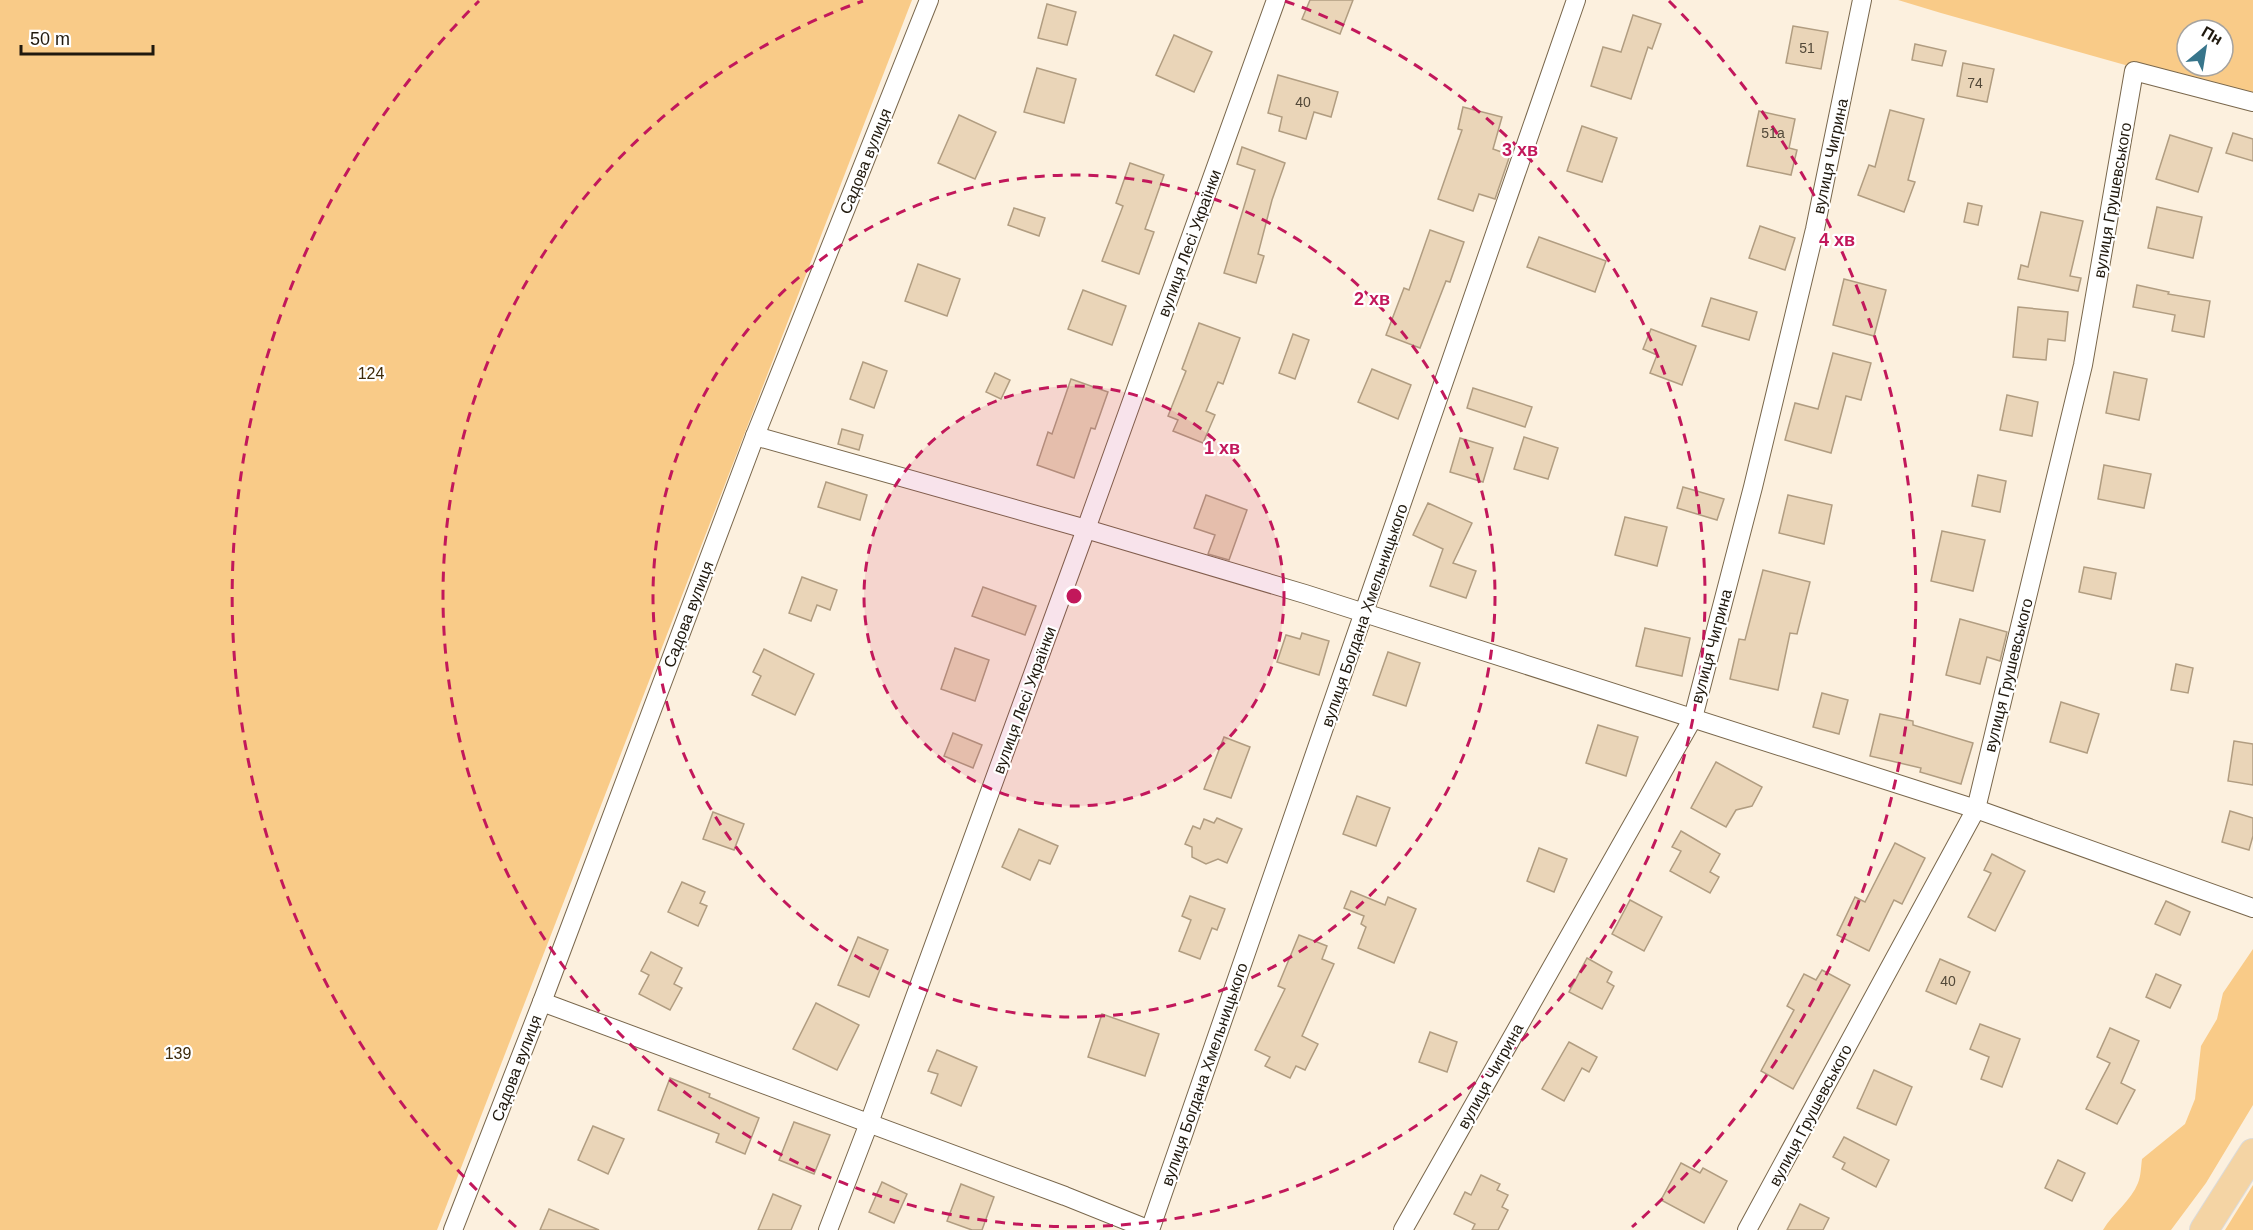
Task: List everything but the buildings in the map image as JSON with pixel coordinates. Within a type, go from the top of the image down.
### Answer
[{"type":"main road","points":[[2204,1230],[2253,1153]]},
{"type":"street","name":"Садова вулиця","points":[[453,1230],[542,1002],[755,436],[929,0]]},
{"type":"street","name":"вулиця Лесі Українки","points":[[828,1230],[1086,529],[1276,0]]},
{"type":"street","name":"вулиця Богдана Хмельницького","points":[[1150,1230],[1576,0]]},
{"type":"street","name":"вулиця Чигрина","points":[[1403,1230],[1692,718],[1753,487],[1815,229],[1862,0]]},
{"type":"street","name":"вулиця Грушевського","points":[[1748,1230],[1976,809],[2083,365],[2134,71],[2253,102]]},
{"type":"street","points":[[755,436],[1086,529],[1365,613],[1976,809],[2253,908]]},
{"type":"street","points":[[542,1002],[1065,1196],[1150,1230]]},
{"type":"green space","name":"124","points":[[0,0],[912,0],[437,1230],[0,1230]]},
{"type":"green space","points":[[1898,0],[2253,0],[2253,101],[1941,13]]},
{"type":"green space","points":[[2253,949],[2253,1105],[2206,1183],[2171,1230],[2103,1230],[2135,1189],[2140,1177],[2142,1159],[2185,1124],[2195,1099],[2201,1046],[2217,1019],[2223,993]]},
{"type":"green space","points":[[2253,1185],[2253,1230],[2225,1230]]},
{"type":"park label","name":"139","points":[[178,1053]]}]
